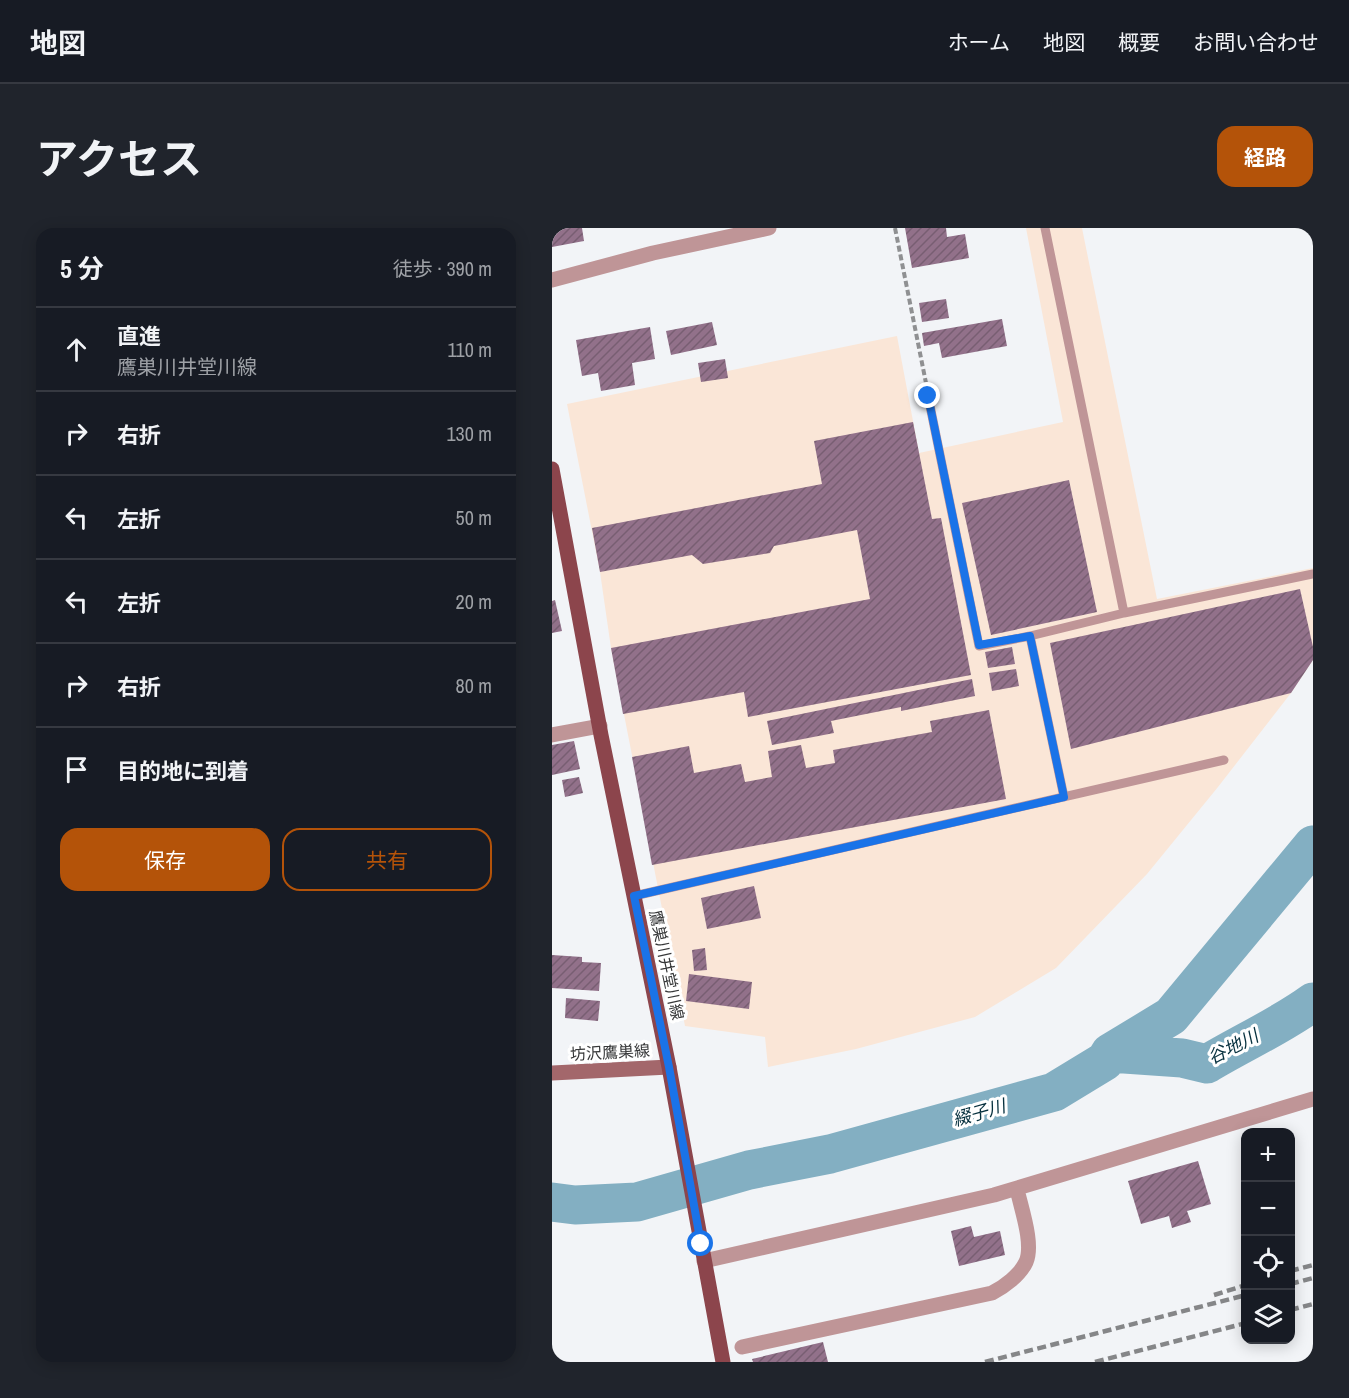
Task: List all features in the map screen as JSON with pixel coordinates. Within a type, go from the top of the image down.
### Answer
[{"type":"main road","name":"鷹巣川井堂川線","points":[[552,469],[600,726],[669,1067],[723,1362]]},
{"type":"main road","name":"坊沢鷹巣線","points":[[552,1073],[669,1067]]},
{"type":"street","points":[[552,280],[653,253],[769,228]]},
{"type":"street","points":[[552,735],[600,726]]},
{"type":"street","points":[[704,1261],[1017,1189],[1313,1099]]},
{"type":"street","points":[[742,1347],[992,1293],[1007,1286],[1026,1262],[1028,1241],[1017,1189]]},
{"type":"lane","points":[[1045,228],[1124,613]]},
{"type":"lane","points":[[928,396],[979,645],[1030,636],[1124,613],[1313,574]]},
{"type":"lane","points":[[1030,636],[1064,797]]},
{"type":"lane","points":[[634,896],[1224,760]]},
{"type":"path","points":[[895,228],[928,396]]},
{"type":"shaded area","points":[[1026,228],[1082,228],[1157,599],[1313,568],[1313,660],[1291,693],[1147,874],[1056,968],[975,1017],[856,1049],[768,1067],[765,1037],[685,1026],[611,648],[600,572],[567,404],[897,336],[919,453],[1063,422]]},
{"type":"building","points":[[552,228],[582,228],[584,241],[552,247]]},
{"type":"building","points":[[905,228],[946,228],[947,237],[965,234],[969,258],[912,268]]},
{"type":"building","points":[[946,299],[949,318],[922,322],[919,303]]},
{"type":"building","points":[[1002,319],[1007,346],[942,358],[939,343],[924,346],[922,333]]},
{"type":"building","points":[[712,322],[717,345],[671,355],[666,331]]},
{"type":"building","points":[[650,327],[655,359],[632,363],[635,385],[601,391],[598,373],[582,376],[576,340]]},
{"type":"building","points":[[725,359],[728,378],[701,382],[698,363]]},
{"type":"building","points":[[913,422],[932,519],[941,518],[971,675],[748,717],[744,692],[623,714],[611,648],[870,599],[857,530],[774,546],[770,553],[703,564],[692,555],[600,572],[592,528],[822,484],[814,441]]},
{"type":"building","points":[[1069,480],[1097,612],[991,635],[962,503]]},
{"type":"building","points":[[1300,589],[1313,647],[1313,660],[1291,693],[1071,749],[1050,643]]},
{"type":"building","points":[[555,600],[562,631],[552,633],[552,601]]},
{"type":"building","points":[[1012,647],[1015,664],[988,668],[985,652]]},
{"type":"building","points":[[1016,669],[1019,686],[992,691],[989,673]]},
{"type":"building","points":[[972,679],[975,696],[901,711],[901,707],[831,721],[834,733],[772,745],[767,721]]},
{"type":"building","points":[[989,710],[1006,799],[652,865],[632,757],[689,746],[694,773],[741,764],[745,782],[772,777],[768,751],[801,745],[806,768],[835,763],[833,750],[932,732],[930,721]]},
{"type":"building","points":[[574,741],[580,769],[552,775],[552,745]]},
{"type":"building","points":[[579,777],[583,793],[565,797],[562,780]]},
{"type":"building","points":[[754,886],[761,918],[707,929],[701,898]]},
{"type":"building","points":[[705,948],[707,970],[694,971],[692,950]]},
{"type":"building","points":[[552,955],[582,957],[582,962],[601,963],[599,991],[552,988]]},
{"type":"building","points":[[689,974],[752,982],[749,1009],[686,1001]]},
{"type":"building","points":[[566,998],[600,1001],[598,1021],[565,1018]]},
{"type":"building","points":[[1198,1161],[1211,1204],[1187,1211],[1191,1222],[1172,1228],[1169,1216],[1141,1224],[1128,1181]]},
{"type":"building","points":[[971,1226],[974,1237],[1000,1231],[1005,1255],[959,1266],[951,1231]]},
{"type":"building","points":[[823,1342],[828,1362],[753,1362],[752,1359]]},
{"type":"waterway","name":"綴子川","points":[[552,1202],[575,1205],[637,1202],[749,1170],[830,1154],[1054,1092],[1105,1061],[1110,1053],[1171,1016],[1313,845]]},
{"type":"waterway","name":"谷地川","points":[[1110,1053],[1182,1058],[1207,1064],[1274,1027],[1313,1002]]},
{"type":"railway","points":[[1295,1270],[1313,1265]]},
{"type":"railway","points":[[1295,1283],[1313,1278]]},
{"type":"railway","points":[[1214,1295],[1241,1287]]},
{"type":"railway","points":[[985,1362],[1241,1296]]},
{"type":"railway","points":[[1295,1309],[1313,1304]]},
{"type":"railway","points":[[1095,1362],[1241,1324]]},
{"type":"route","points":[[701,1244],[669,1067],[634,896],[1064,797],[1030,636],[979,645],[928,396]]}]
